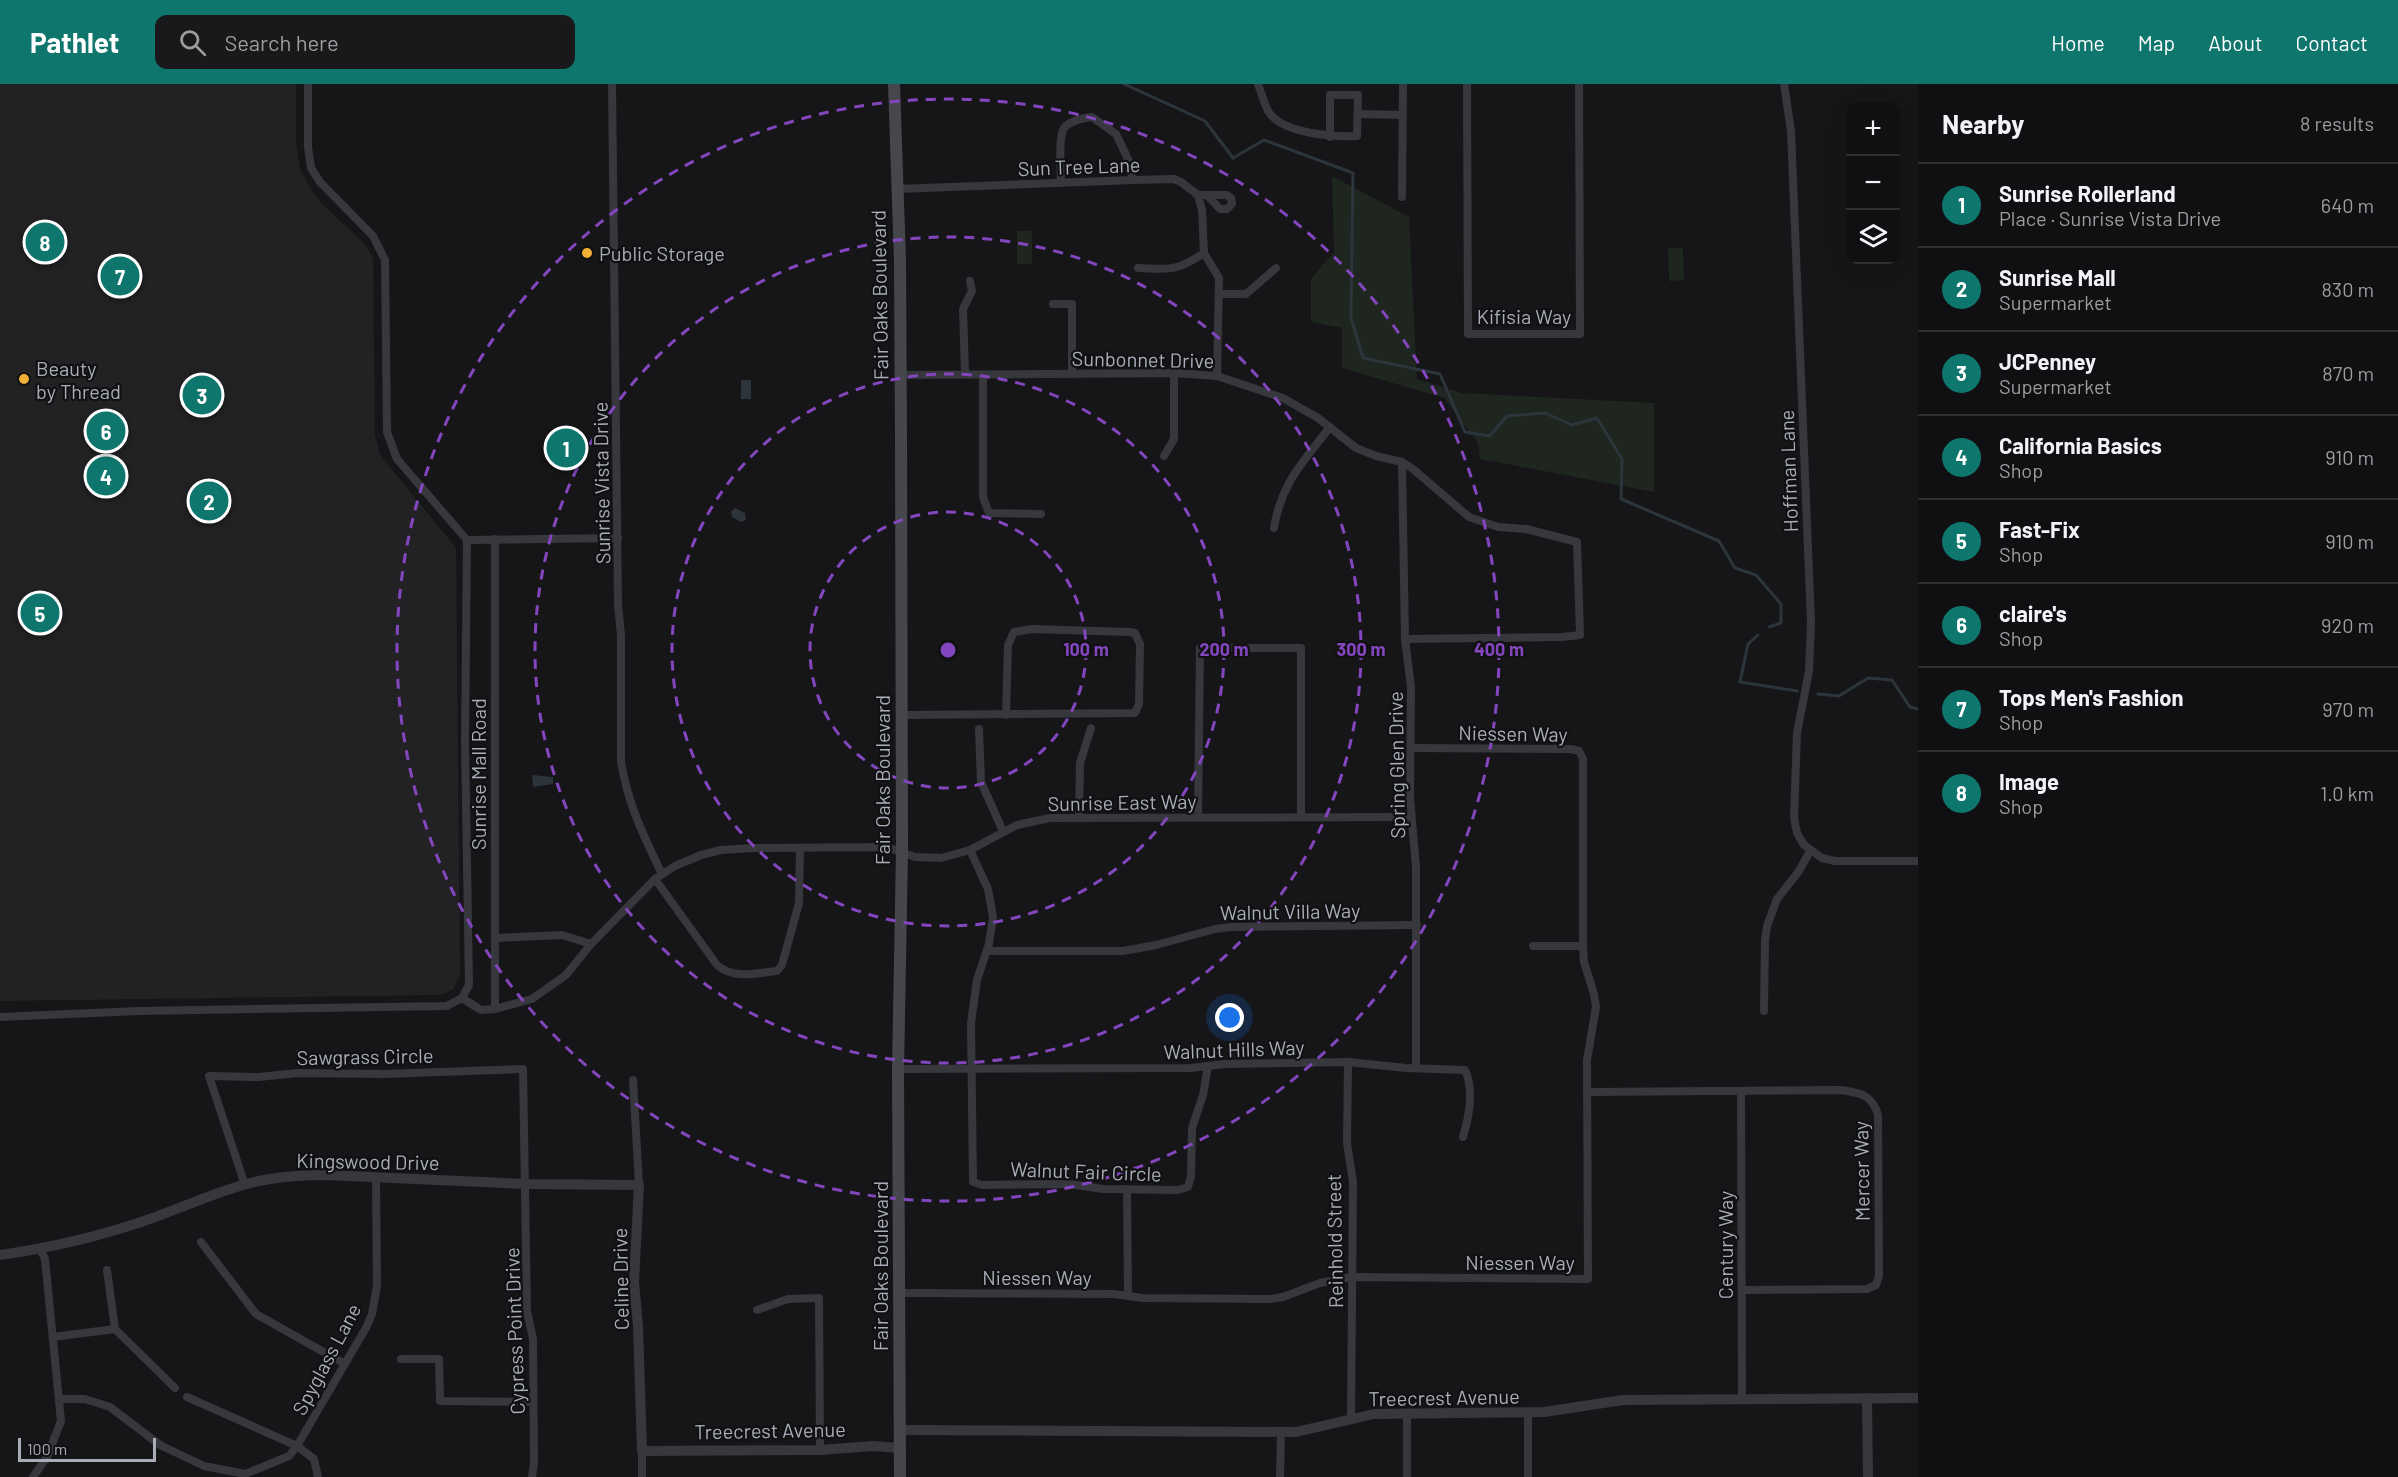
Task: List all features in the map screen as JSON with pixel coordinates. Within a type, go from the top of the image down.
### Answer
[{"type":"main road","name":"Fair Oaks Boulevard","points":[[894,84],[901,318],[899,375],[902,852],[898,1069],[900,1477]]},
{"type":"street","points":[[0,1017],[138,1011],[447,1006],[462,998],[469,985],[465,740],[467,540],[397,459],[391,446],[387,432],[385,260],[373,236],[320,182],[311,168],[308,147],[308,84]]},
{"type":"street","name":"Sunrise Vista Drive","points":[[612,84],[622,771],[634,816],[658,876],[717,965],[726,972],[734,975],[777,971],[782,965],[799,903],[800,848]]},
{"type":"street","points":[[1258,84],[1269,112],[1283,123],[1330,137],[1357,136],[1358,95],[1330,95],[1330,137]]},
{"type":"street","points":[[1402,197],[1403,84]]},
{"type":"street","name":"Kifisia Way","points":[[1467,84],[1468,334],[1580,334],[1579,84]]},
{"type":"street","name":"Hoffman Lane","points":[[1784,84],[1791,143],[1811,623],[1809,671],[1797,733],[1794,818],[1797,833],[1810,850]]},
{"type":"street","points":[[1358,114],[1402,115]]},
{"type":"street","points":[[1061,183],[1064,128],[1071,123],[1092,117],[1116,134],[1128,159],[1133,180]]},
{"type":"street","name":"Sun Tree Lane","points":[[897,189],[1174,179],[1203,195],[1204,254],[1219,278],[1217,376]]},
{"type":"street","points":[[1138,268],[1176,269],[1204,254]]},
{"type":"street","points":[[1220,294],[1246,294],[1276,268]]},
{"type":"street","points":[[965,374],[963,309],[972,291],[970,281]]},
{"type":"street","points":[[1053,304],[1072,304],[1072,374]]},
{"type":"street","points":[[1164,456],[1174,439],[1174,373]]},
{"type":"street","name":"Sunbonnet Drive","points":[[899,375],[1174,373],[1217,376],[1283,398],[1330,427],[1364,452],[1402,462],[1469,517],[1498,527],[1526,529],[1577,542],[1580,635],[1406,639]]},
{"type":"street","points":[[983,375],[983,497],[989,513],[1041,514]]},
{"type":"street","points":[[1274,528],[1277,507],[1284,491],[1330,427]]},
{"type":"street","name":"Spring Glen Drive","points":[[1402,462],[1406,639],[1411,687],[1410,817],[1416,867],[1416,1068]]},
{"type":"street","points":[[467,540],[618,538]]},
{"type":"street","name":"Sunrise Mall Road","points":[[495,539],[495,1009]]},
{"type":"street","points":[[901,715],[1006,716],[1135,713],[1139,704],[1140,644],[1138,638],[1130,632],[1032,629],[1014,632],[1008,645],[1006,716]]},
{"type":"street","points":[[1198,817],[1200,648],[1301,648],[1301,816]]},
{"type":"street","points":[[1079,817],[1080,763],[1091,728]]},
{"type":"street","points":[[979,729],[979,776],[1003,831]]},
{"type":"street","name":"Niessen Way","points":[[899,1293],[1270,1299],[1283,1297],[1320,1282],[1352,1277],[1588,1279],[1589,1092],[1587,1060],[1596,1007],[1584,962],[1583,946],[1583,759],[1579,751],[1571,749],[1411,748]]},
{"type":"street","name":"Sunrise East Way","points":[[462,998],[476,1008],[495,1009],[532,999],[566,975],[591,944],[658,876],[687,860],[721,850],[887,847],[928,859],[954,856],[1003,831],[1033,821],[1079,817],[1410,817]]},
{"type":"street","points":[[969,850],[992,902],[992,932],[973,1001],[971,1023],[973,1069]]},
{"type":"street","points":[[1764,1011],[1765,940],[1769,919],[1777,899],[1810,850],[1822,858],[1835,861],[1918,861]]},
{"type":"street","name":"Walnut Villa Way","points":[[987,951],[1123,951],[1156,945],[1207,930],[1232,927],[1417,925]]},
{"type":"street","points":[[496,938],[562,935],[591,944]]},
{"type":"street","points":[[1533,946],[1583,946]]},
{"type":"street","name":"Walnut Hills Way","points":[[898,1069],[1191,1068],[1224,1064],[1348,1062],[1465,1070],[1468,1077],[1469,1116],[1463,1137]]},
{"type":"street","name":"Reinhold Street","points":[[1348,1062],[1347,1143],[1353,1182],[1351,1419]]},
{"type":"street","name":"Walnut Fair Circle","points":[[973,1069],[972,1182],[982,1185],[1069,1184],[1103,1189],[1178,1190],[1188,1187],[1191,1176],[1192,1128],[1203,1095],[1208,1066]]},
{"type":"street","name":"Sawgrass Circle","points":[[245,1185],[209,1076],[259,1077],[297,1073],[384,1074],[523,1069],[526,1184]]},
{"type":"street","name":"Celine Drive","points":[[633,1080],[639,1185],[634,1282],[638,1326],[642,1477]]},
{"type":"street","name":"Mercer Way","points":[[1589,1092],[1840,1090],[1860,1093],[1870,1098],[1878,1115],[1879,1276],[1876,1286],[1867,1289],[1742,1290]]},
{"type":"street","name":"Century Way","points":[[1741,1091],[1742,1399]]},
{"type":"street","name":"Kingswood Drive","points":[[0,1255],[76,1241],[142,1222],[245,1185],[269,1179],[298,1176],[376,1177],[526,1184],[639,1185]]},
{"type":"street","name":"Spyglass Lane","points":[[60,1399],[85,1399],[110,1407],[160,1444],[204,1466],[244,1474],[289,1456],[367,1326],[375,1297],[376,1177]]},
{"type":"street","name":"Cypress Point Drive","points":[[526,1184],[527,1311],[532,1339],[534,1402],[532,1477]]},
{"type":"street","points":[[1127,1189],[1128,1296]]},
{"type":"street","points":[[201,1242],[256,1314],[345,1364]]},
{"type":"street","points":[[33,1477],[41,1468],[61,1421],[45,1258],[40,1249]]},
{"type":"street","points":[[107,1270],[115,1329],[175,1388]]},
{"type":"street","points":[[757,1310],[788,1299],[819,1298],[820,1450]]},
{"type":"street","points":[[53,1337],[115,1329]]},
{"type":"street","points":[[401,1359],[439,1359],[440,1401],[534,1402]]},
{"type":"street","points":[[187,1397],[297,1446],[314,1459],[318,1477]]},
{"type":"street","points":[[1868,1398],[1868,1477]]},
{"type":"street","name":"Treecrest Avenue","points":[[900,1430],[1281,1432],[1311,1430],[1374,1414],[1528,1413],[1567,1410],[1615,1400],[1918,1398]]},
{"type":"street","points":[[1407,1413],[1407,1477]]},
{"type":"street","points":[[1528,1413],[1528,1477]]},
{"type":"street","points":[[1280,1477],[1281,1432]]},
{"type":"street","name":"Treecrest Avenue","points":[[642,1451],[820,1450],[854,1446],[900,1448]]},
{"type":"shaded area","points":[[0,84],[296,84],[296,143],[300,168],[310,188],[323,205],[363,242],[373,258],[375,435],[380,455],[456,548],[460,975],[453,990],[440,995],[0,1001]]},
{"type":"shaded area","points":[[1332,176],[1409,217],[1417,379],[1462,393],[1654,403],[1654,492],[1480,459],[1478,443],[1444,398],[1342,368],[1342,328],[1311,322],[1311,279],[1334,252]]},
{"type":"shaded area","points":[[1017,231],[1032,231],[1032,264],[1017,264]]},
{"type":"shaded area","points":[[1668,248],[1683,248],[1684,280],[1669,281]]},
{"type":"shaded area","points":[[741,380],[751,380],[751,399],[741,399]]},
{"type":"shaded area","points":[[735,508],[745,513],[746,520],[741,522],[732,517],[731,512]]},
{"type":"shaded area","points":[[532,775],[553,777],[553,784],[533,787]]},
{"type":"waterway","points":[[1124,84],[1205,121],[1233,158],[1264,140],[1353,173],[1351,318],[1363,358],[1440,374],[1465,432],[1490,436],[1507,416],[1545,413],[1572,425],[1597,418],[1622,459],[1621,499],[1719,541],[1735,568],[1756,575],[1781,604],[1781,623],[1769,627]]},
{"type":"waterway","points":[[1758,635],[1748,644],[1740,682],[1797,691]]},
{"type":"waterway","points":[[1818,694],[1839,696],[1868,678],[1892,680],[1910,707],[1918,709]]},
{"type":"place","name":"Image","points":[[45,242]]},
{"type":"place","name":"Public Storage","points":[[587,253]]},
{"type":"place","name":"Tops Men's Fashion","points":[[120,276]]},
{"type":"place","name":"Beauty by Thread","points":[[24,379]]},
{"type":"place","name":"JCPenney","points":[[202,395]]},
{"type":"place","name":"claire's","points":[[106,431]]},
{"type":"place","name":"Sunrise Rollerland","points":[[566,448]]},
{"type":"place","name":"California Basics","points":[[106,476]]},
{"type":"place","name":"Sunrise Mall","points":[[209,501]]},
{"type":"place","name":"Fast-Fix","points":[[40,613]]}]
